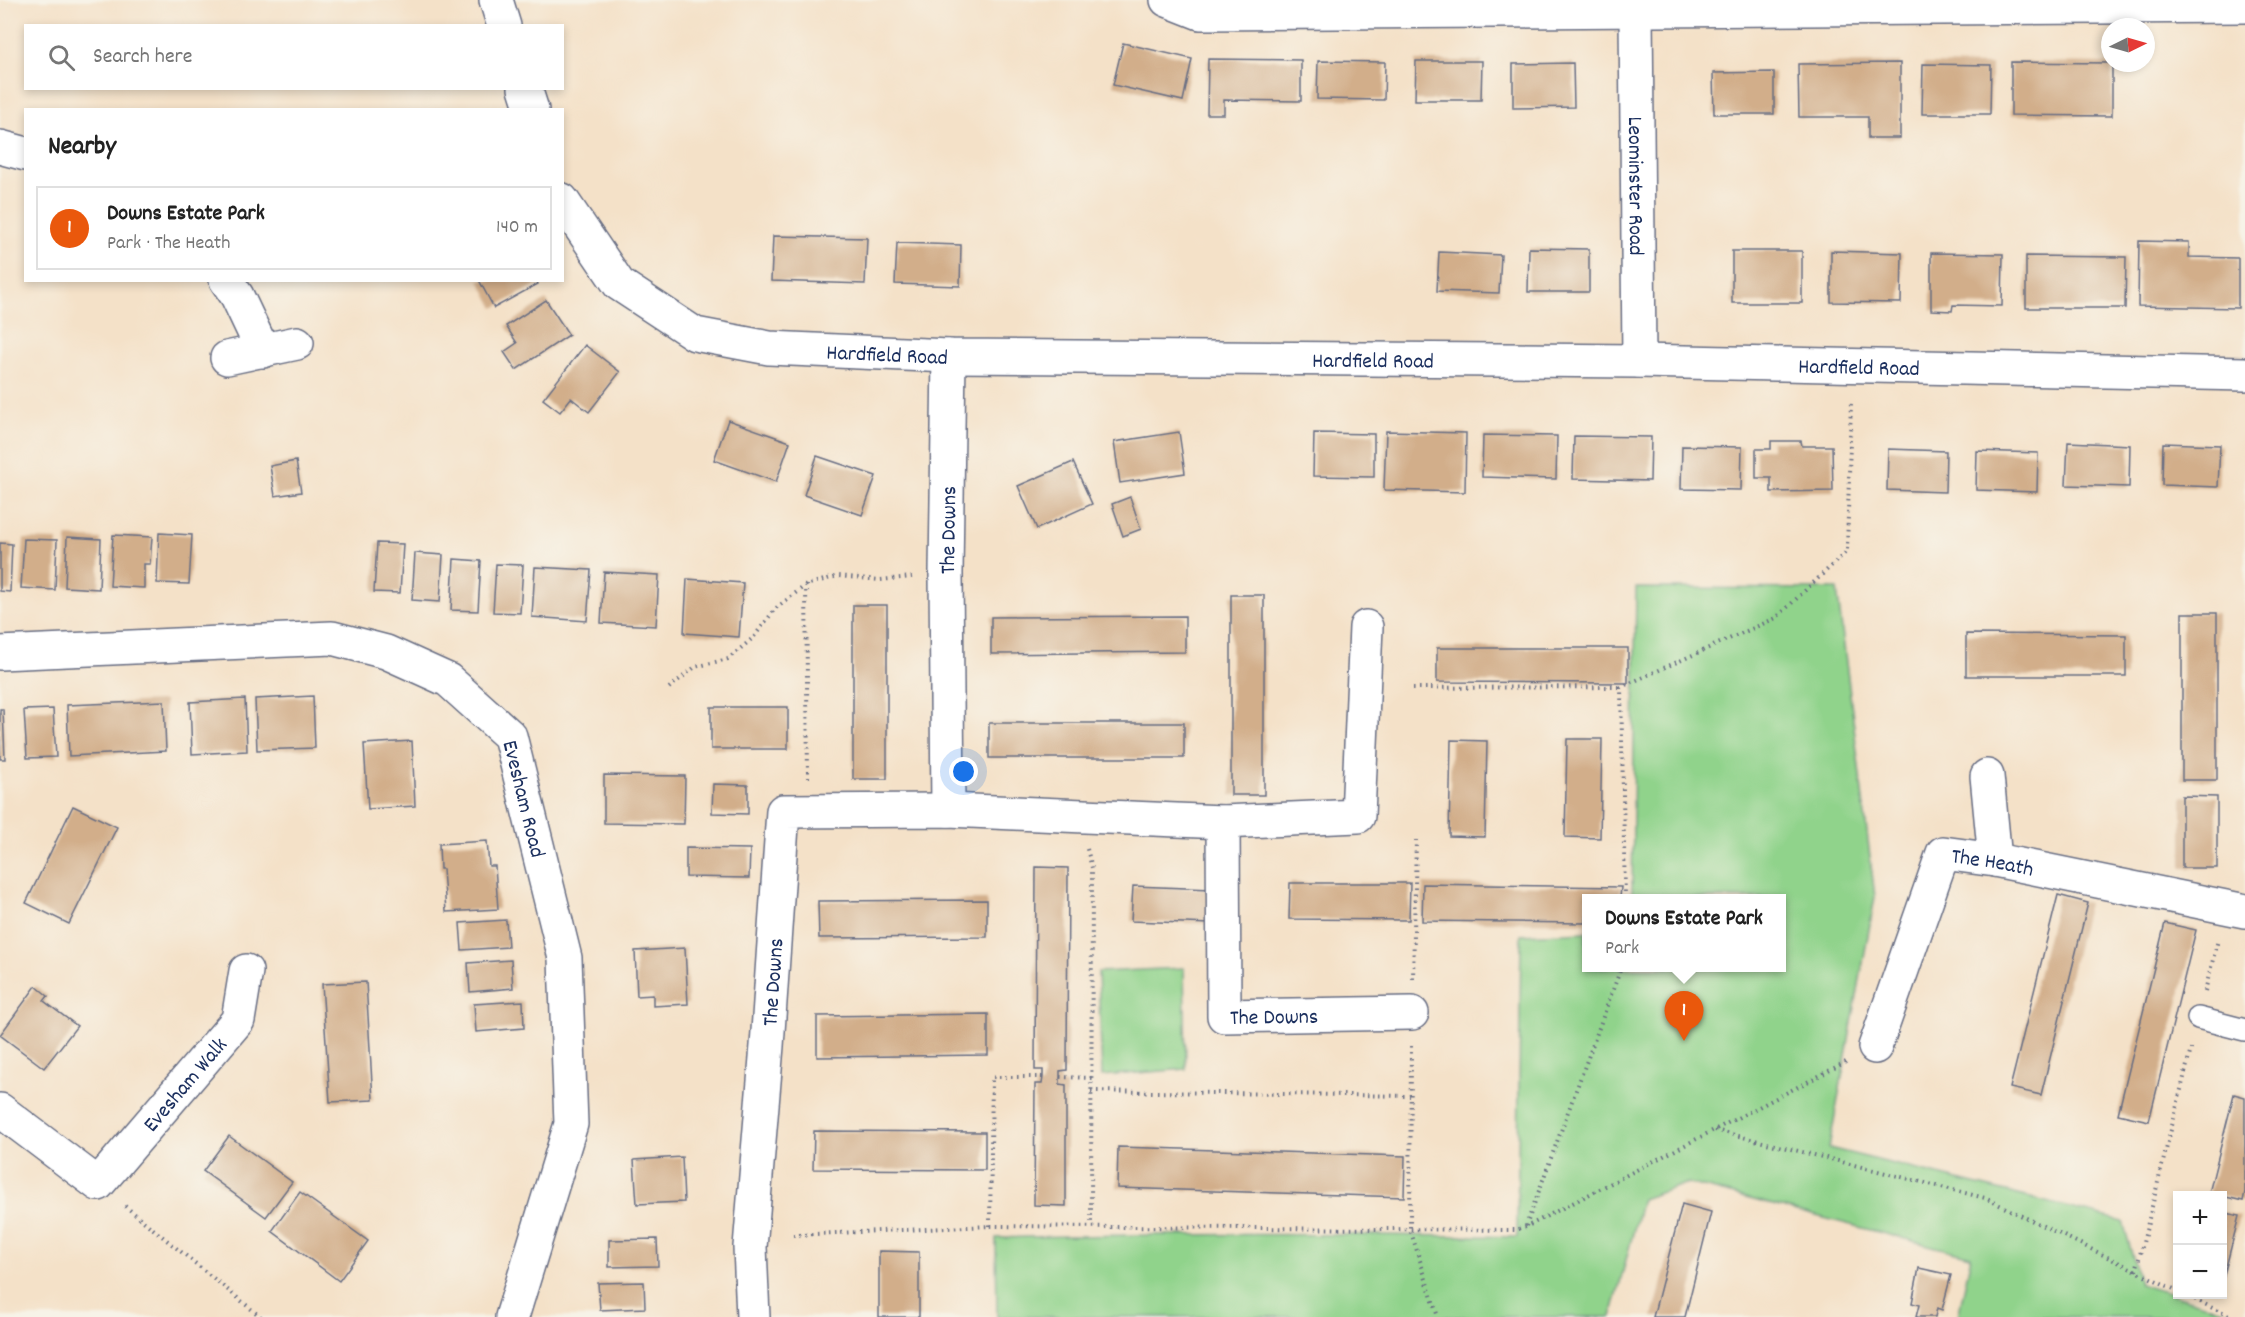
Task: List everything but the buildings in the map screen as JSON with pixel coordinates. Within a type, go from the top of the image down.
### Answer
[{"type":"street","points":[[496,0],[503,24]]},
{"type":"street","points":[[1167,0],[1200,13],[1636,12],[2245,6]]},
{"type":"street","name":"Leominster Road","points":[[1636,12],[1639,361]]},
{"type":"street","points":[[526,90],[531,108]]},
{"type":"street","points":[[0,147],[24,153]]},
{"type":"street","name":"Hardfield Road","points":[[564,203],[619,284],[694,334],[769,348],[949,356],[1639,361],[2245,374]]},
{"type":"street","points":[[227,282],[237,296],[263,351]]},
{"type":"street","points":[[227,358],[297,343]]},
{"type":"street","name":"The Downs","points":[[948,810],[946,573],[949,356]]},
{"type":"street","name":"The Downs","points":[[753,1317],[750,1247],[783,811],[948,810],[1223,822],[1358,816],[1366,627]]},
{"type":"street","name":"Evesham Road","points":[[0,653],[333,638],[386,652],[448,681],[510,736],[565,958],[571,1124],[512,1317]]},
{"type":"street","points":[[1987,776],[1995,860]]},
{"type":"street","name":"The Downs","points":[[1223,822],[1224,1016],[1412,1013]]},
{"type":"street","name":"The Heath","points":[[1875,1047],[1943,853],[1995,860],[2236,909]]},
{"type":"street","name":"Evesham Walk","points":[[98,1184],[238,1020],[246,971]]},
{"type":"street","points":[[0,1110],[98,1184]]},
{"type":"lane","points":[[2198,1018],[2245,1030]]},
{"type":"path","points":[[1413,688],[1621,687],[1776,618],[1847,551],[1850,366]]},
{"type":"path","points":[[669,688],[695,667],[728,659],[753,638],[776,608],[806,585],[838,576],[880,580],[946,573]]},
{"type":"path","points":[[806,585],[808,811]]},
{"type":"path","points":[[1621,687],[1624,894]]},
{"type":"path","points":[[1080,816],[1092,868],[1091,1225]]},
{"type":"path","points":[[1416,840],[1410,1096],[1410,1229],[1438,1317]]},
{"type":"path","points":[[2136,1271],[2198,1018],[2236,909]]},
{"type":"path","points":[[1526,1227],[1620,972]]},
{"type":"path","points":[[793,1235],[990,1226],[1091,1225],[1515,1230],[1526,1227],[1875,1047]]},
{"type":"path","points":[[990,1226],[992,1077],[1043,1077]]},
{"type":"path","points":[[1060,1077],[1092,1078]]},
{"type":"path","points":[[1091,1091],[1410,1096]]},
{"type":"path","points":[[1714,1130],[1985,1198],[2173,1289]]},
{"type":"path","points":[[98,1184],[261,1317]]},
{"type":"path","points":[[2194,1299],[2231,1317]]},
{"type":"green space","points":[[1636,588],[1837,589],[1875,897],[1829,1148],[2123,1221],[2140,1284],[2173,1294],[2173,1299],[2188,1299],[2245,1317],[1958,1317],[1971,1256],[1688,1183],[1642,1199],[1611,1317],[997,1317],[996,1238],[1126,1235],[1517,1237],[1521,935],[1582,932],[1582,972],[1786,972],[1786,894],[1632,894]]},
{"type":"green space","points":[[1184,968],[1186,1069],[1102,1076],[1098,972]]},
{"type":"place","name":"Downs Estate Park","points":[[1684,1041]]}]
